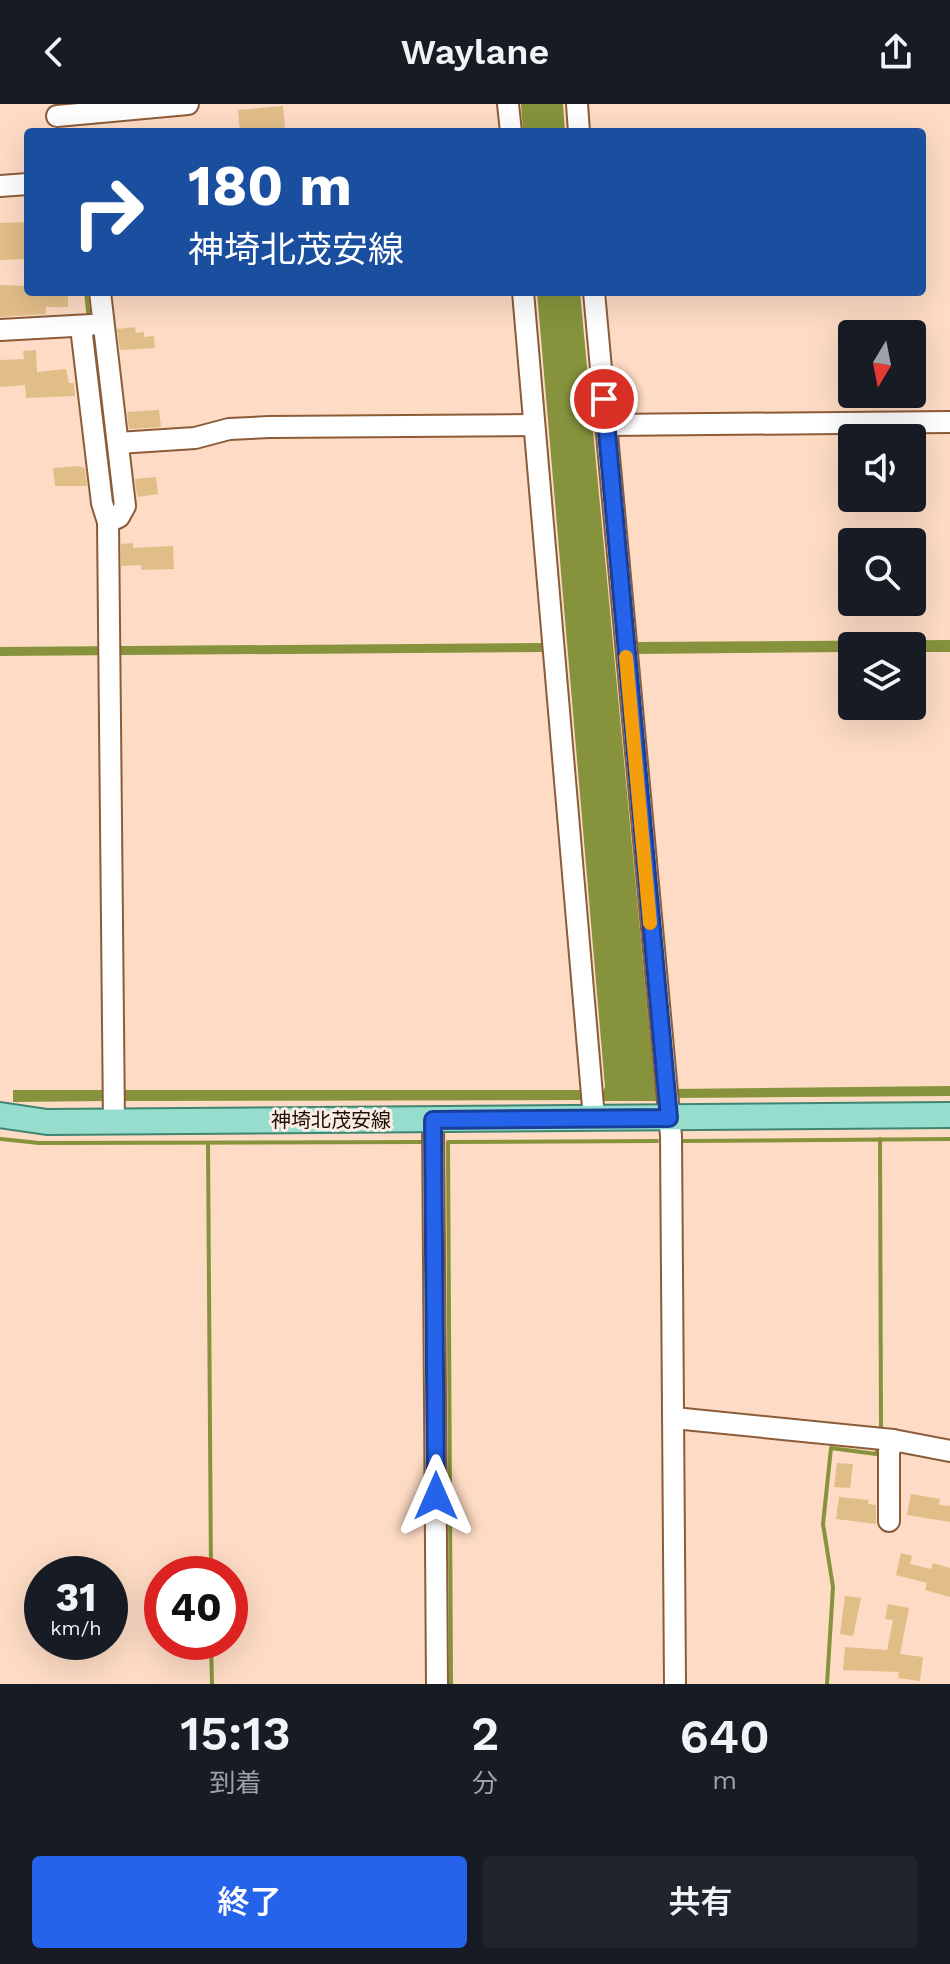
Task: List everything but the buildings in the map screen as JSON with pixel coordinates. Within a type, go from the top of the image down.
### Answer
[{"type":"main road","name":"神埼北茂安線","points":[[0,1115],[47,1122],[113,1105],[433,1120],[593,1102],[667,1102],[950,1115]]},
{"type":"street","points":[[56,117],[91,122],[188,104]]},
{"type":"street","points":[[508,104],[511,128]]},
{"type":"street","points":[[577,104],[579,128]]},
{"type":"street","points":[[0,186],[24,184]]},
{"type":"street","points":[[99,296],[91,325],[102,503],[108,522],[113,1105]]},
{"type":"street","points":[[523,296],[593,1102]]},
{"type":"street","points":[[594,296],[667,1102],[674,1418],[675,1684]]},
{"type":"street","points":[[0,330],[91,325]]},
{"type":"street","points":[[91,325],[118,443],[125,506],[119,517],[108,522]]},
{"type":"street","points":[[606,425],[950,422]]},
{"type":"street","points":[[118,443],[195,438],[229,429],[269,427],[534,425]]},
{"type":"street","points":[[433,1120],[437,1684]]},
{"type":"street","points":[[674,1418],[893,1440],[950,1451]]},
{"type":"street","points":[[889,1521],[889,1452],[893,1440]]},
{"type":"shaded area","points":[[521,104],[563,104],[565,128],[523,128]]},
{"type":"shaded area","points":[[537,296],[580,296],[656,1101],[603,1101],[601,1095],[605,1087]]},
{"type":"shaded area","points":[[926,640],[950,640],[950,652],[926,652]]},
{"type":"shaded area","points":[[838,641],[838,652],[635,654],[635,642]]},
{"type":"shaded area","points":[[544,643],[544,652],[0,656],[0,647]]},
{"type":"shaded area","points":[[950,1086],[950,1096],[675,1098],[674,1089]]},
{"type":"shaded area","points":[[13,1090],[106,1090],[106,1101],[13,1102]]},
{"type":"shaded area","points":[[119,1090],[584,1090],[585,1100],[119,1101]]},
{"type":"waterway","points":[[86,296],[89,320]]},
{"type":"waterway","points":[[103,428],[114,505]]},
{"type":"waterway","points":[[1,1139],[39,1143],[422,1142]]},
{"type":"waterway","points":[[880,1139],[881,1428]]},
{"type":"waterway","points":[[681,1141],[950,1139]]},
{"type":"waterway","points":[[451,1684],[448,1142],[657,1141]]},
{"type":"waterway","points":[[208,1143],[211,1556]]},
{"type":"waterway","points":[[827,1684],[833,1587],[823,1524],[831,1448],[876,1454],[879,1447]]},
{"type":"waterway","points":[[211,1660],[212,1684]]},
{"type":"slow traffic","points":[[626,657],[650,923]]},
{"type":"route","points":[[436,1496],[433,1120],[669,1118],[644,870],[604,399]]}]
